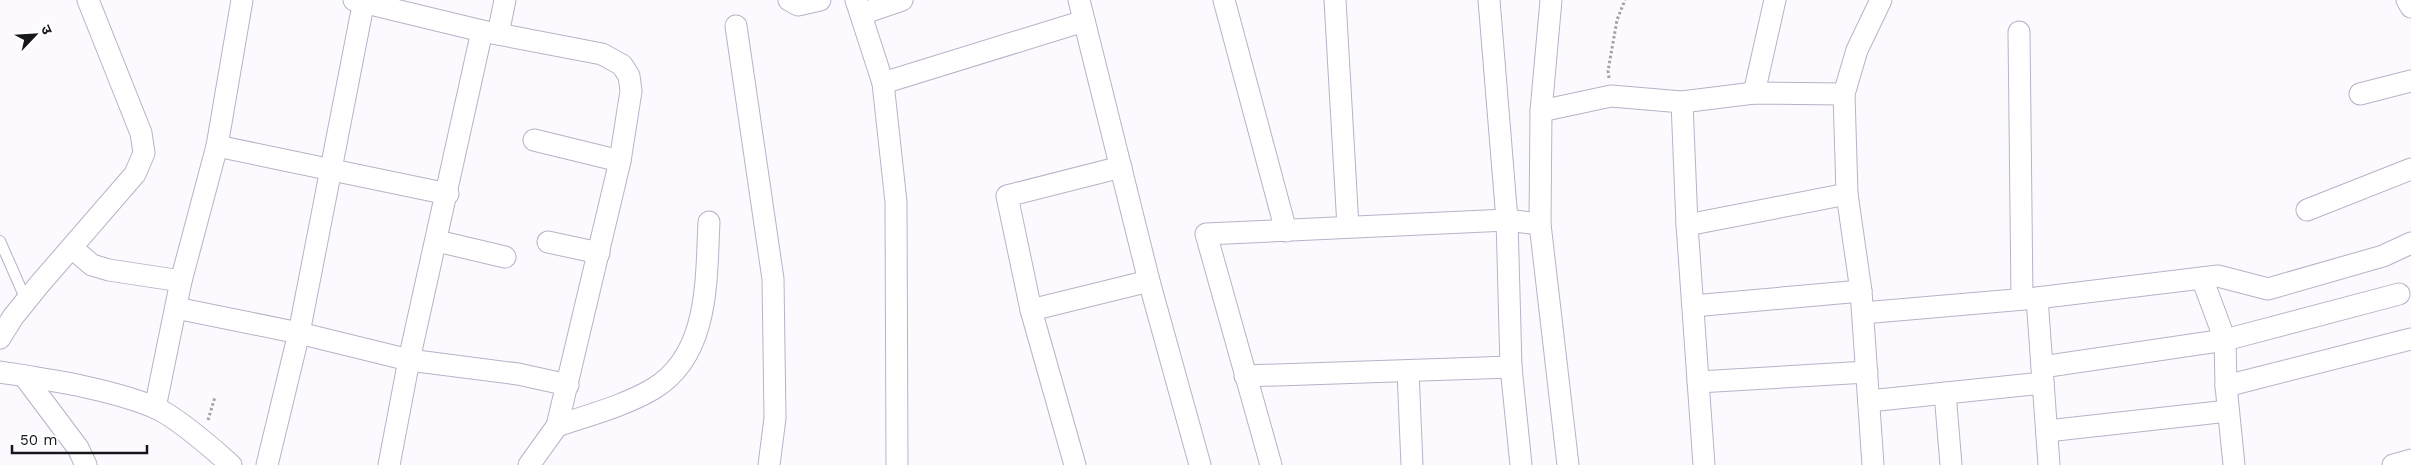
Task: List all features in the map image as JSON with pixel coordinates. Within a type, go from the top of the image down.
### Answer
[{"type":"street","points":[[0,338],[26,300],[135,174],[144,153],[138,125],[88,0]]},
{"type":"street","points":[[155,408],[181,280],[217,146],[242,0]]},
{"type":"street","points":[[389,465],[409,360],[448,194],[490,33],[505,0]]},
{"type":"street","points":[[790,0],[798,5],[820,0]]},
{"type":"street","points":[[897,465],[896,202],[883,83],[859,7],[902,0]]},
{"type":"street","points":[[1079,0],[1149,281],[1200,465]]},
{"type":"street","points":[[1224,0],[1286,231]]},
{"type":"street","points":[[1335,0],[1348,227]]},
{"type":"street","points":[[1489,0],[1506,220],[1511,367],[1521,465]]},
{"type":"street","points":[[1551,0],[1541,111],[1540,224],[1568,465]]},
{"type":"street","points":[[1754,94],[1776,0]]},
{"type":"street","points":[[1873,465],[1861,291],[1847,194],[1844,94],[1857,50],[1881,0]]},
{"type":"street","points":[[2407,0],[2411,7]]},
{"type":"street","points":[[267,465],[299,333],[332,170],[360,1],[490,33],[602,54],[622,65],[630,76],[632,91],[620,161],[568,385],[557,426],[529,465]]},
{"type":"street","points":[[883,83],[1084,21]]},
{"type":"street","points":[[736,26],[773,279],[775,418],[769,465]]},
{"type":"street","points":[[2019,32],[2030,299],[2043,375],[2049,465]]},
{"type":"street","points":[[2360,94],[2411,80]]},
{"type":"street","points":[[1541,111],[1611,96],[1682,102],[1754,94],[1844,94]]},
{"type":"street","points":[[1682,102],[1704,465]]},
{"type":"street","points":[[534,140],[620,161]]},
{"type":"street","points":[[217,146],[448,194]]},
{"type":"street","points":[[1074,465],[1031,310],[1007,196],[1120,166]]},
{"type":"street","points":[[2307,210],[2411,169]]},
{"type":"street","points":[[1688,225],[1847,194]]},
{"type":"street","points":[[1271,465],[1206,234],[1506,220],[1540,224]]},
{"type":"street","points":[[557,426],[620,404],[653,389],[669,376],[682,361],[695,333],[705,302],[709,222]]},
{"type":"street","points":[[437,241],[504,257]]},
{"type":"street","points":[[548,242],[599,253]]},
{"type":"street","points":[[1863,313],[2030,299],[2218,276],[2268,289],[2383,256],[2411,243]]},
{"type":"street","points":[[72,248],[92,265],[109,270],[181,280]]},
{"type":"street","points":[[2202,278],[2225,340],[2226,386],[2234,465]]},
{"type":"street","points":[[1031,310],[1149,281]]},
{"type":"street","points":[[1693,306],[1861,291]]},
{"type":"street","points":[[1869,401],[1944,393],[2225,340],[2399,294]]},
{"type":"street","points":[[176,308],[299,333],[409,360],[518,374],[568,385]]},
{"type":"street","points":[[2226,386],[2411,339]]},
{"type":"street","points":[[1245,376],[1511,367]]},
{"type":"street","points":[[1408,370],[1412,465]]},
{"type":"street","points":[[0,372],[104,392],[155,408],[202,440],[231,465]]},
{"type":"street","points":[[1698,382],[1867,372]]},
{"type":"street","points":[[24,376],[78,448],[86,465]]},
{"type":"street","points":[[1944,393],[1951,465]]},
{"type":"street","points":[[2047,431],[2228,411]]},
{"type":"street","points":[[2392,465],[2411,460]]},
{"type":"lane","points":[[0,241],[26,300]]},
{"type":"path","points":[[1611,96],[1608,70],[1617,20],[1625,0]]}]
